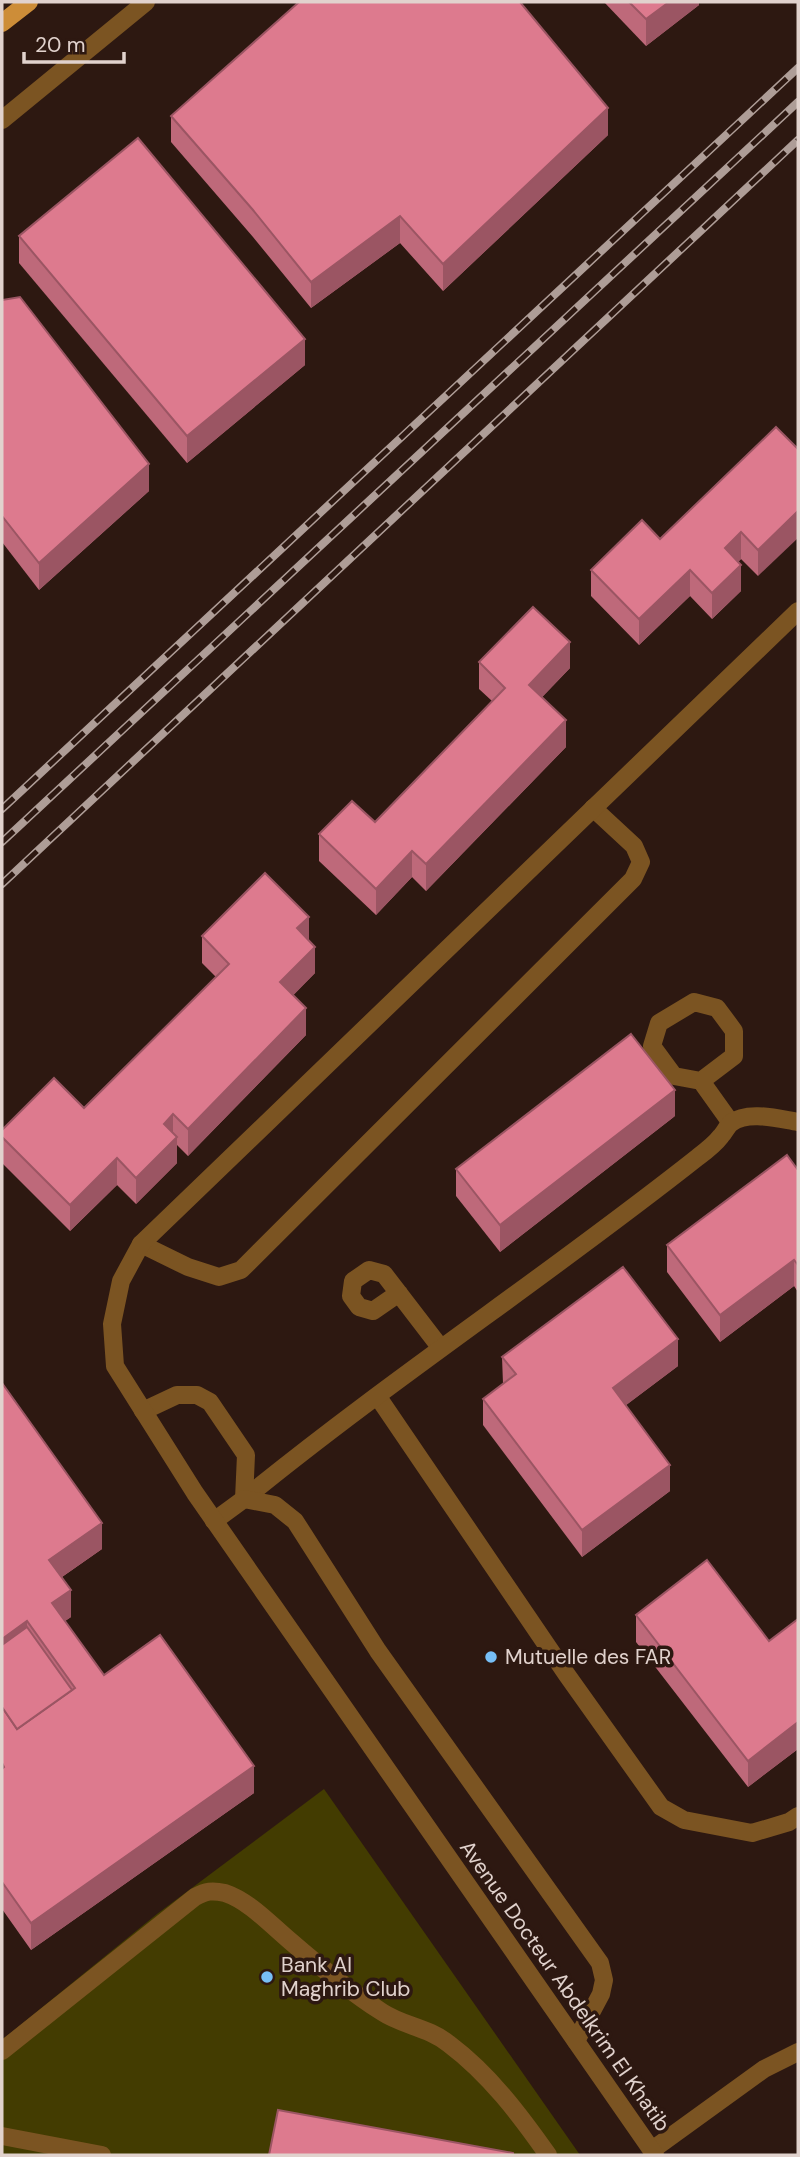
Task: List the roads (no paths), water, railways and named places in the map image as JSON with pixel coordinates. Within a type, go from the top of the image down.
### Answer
[{"type":"main road","points":[[2,23],[29,2]]},
{"type":"street","points":[[2,120],[146,2]]},
{"type":"street","name":"Avenue Docteur Abdelkrim El Khatib","points":[[653,2153],[214,1521],[115,1366],[112,1324],[121,1281],[141,1244],[798,611]]},
{"type":"street","points":[[141,1244],[188,1267],[219,1277],[241,1270],[633,879],[640,862],[634,846],[593,808]]},
{"type":"street","points":[[701,1081],[734,1056],[734,1031],[717,1007],[694,1002],[659,1023],[652,1046],[674,1076],[701,1081],[732,1123]]},
{"type":"street","points":[[214,1521],[440,1347],[592,1238],[699,1156],[720,1138],[732,1123],[750,1116],[798,1122]]},
{"type":"street","points":[[399,1293],[440,1347]]},
{"type":"street","points":[[143,1411],[177,1395],[197,1395],[210,1402],[246,1455],[244,1499]]},
{"type":"street","points":[[378,1396],[567,1675],[662,1807],[684,1820],[752,1833],[789,1822],[798,1816]]},
{"type":"street","points":[[244,1499],[275,1505],[295,1521],[378,1651],[600,1963],[604,1980],[601,1994],[576,2041]]},
{"type":"street","points":[[2,2051],[194,1897],[208,1890],[226,1894],[249,1906],[336,1979],[386,2015],[431,2031],[450,2044],[482,2073],[527,2124],[548,2155]]},
{"type":"street","points":[[653,2153],[764,2069],[798,2052]]},
{"type":"street","points":[[2,2136],[102,2155]]},
{"type":"railway","points":[[2,809],[798,68]]},
{"type":"railway","points":[[2,842],[798,102]]},
{"type":"railway","points":[[2,884],[798,140]]},
{"type":"place","name":"Mutuelle des FAR","points":[[491,1657]]},
{"type":"place","name":"Bank Al Maghrib Club","points":[[267,1977]]}]
